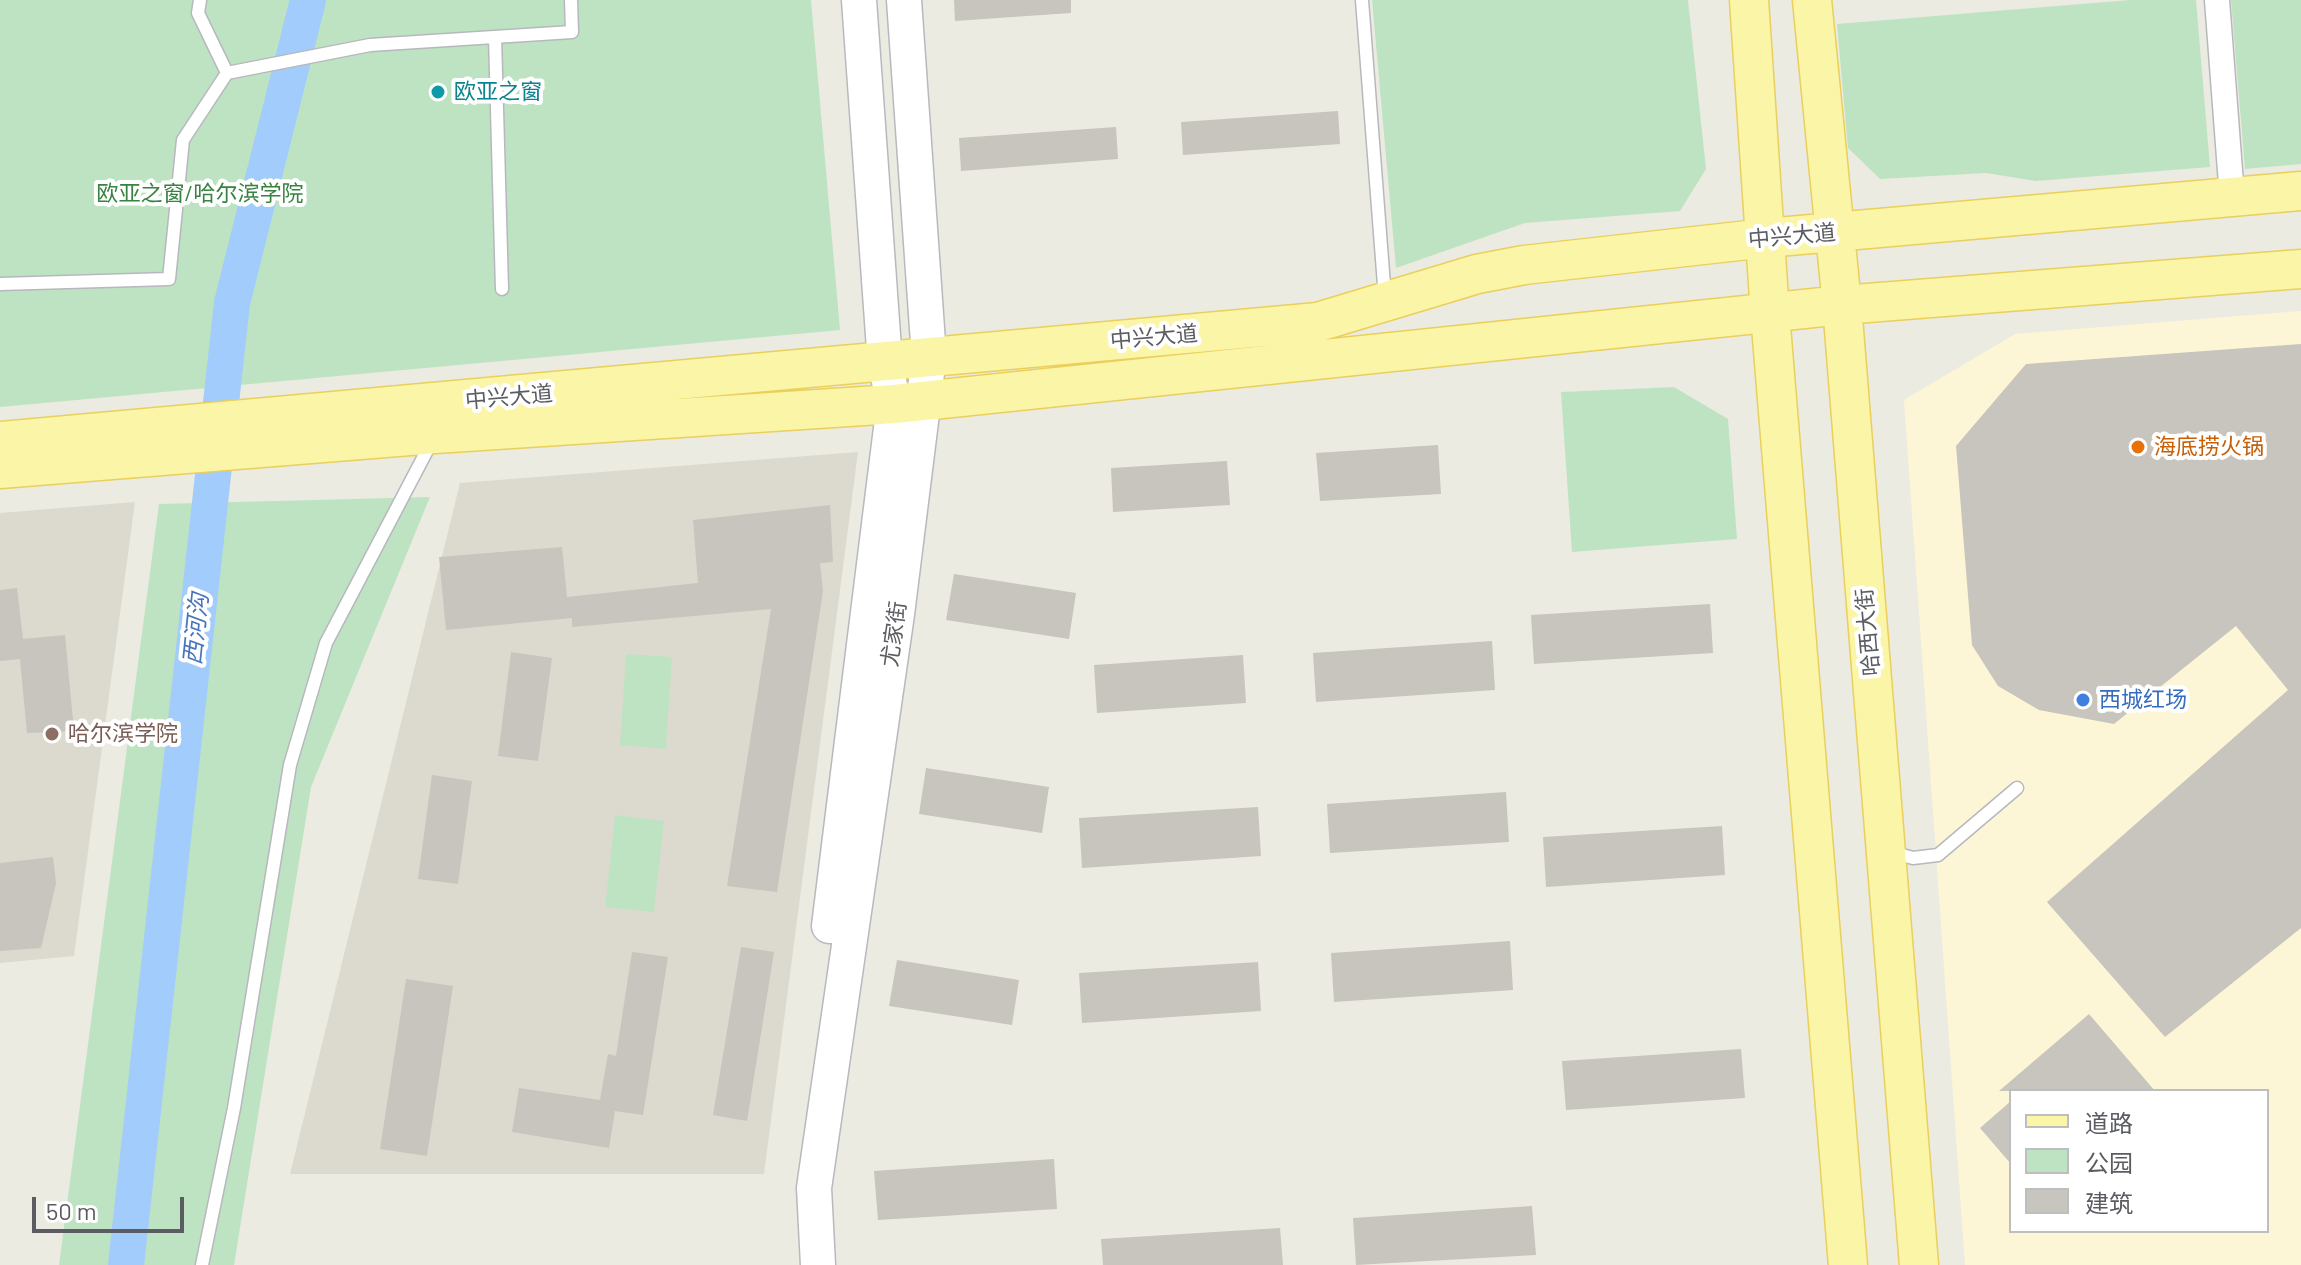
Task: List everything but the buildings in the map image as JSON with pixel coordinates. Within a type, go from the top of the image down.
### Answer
[{"type":"main road","name":"尤家街","points":[[818,1265],[814,1188],[897,614],[909,402],[885,363],[859,0]]},
{"type":"main road","name":"尤家街","points":[[800,1265],[796,1189],[909,402],[929,357],[904,0]]},
{"type":"main road","points":[[1749,0],[1770,314],[1848,1265]]},
{"type":"main road","name":"哈西大街","points":[[1812,0],[1842,305],[1919,1265]]},
{"type":"main road","name":"中兴大道","points":[[0,441],[79,448],[270,433],[929,357],[1318,322],[1477,274],[1524,265],[1766,238],[2301,191]]},
{"type":"main road","name":"中兴大道","points":[[270,433],[435,434],[909,402],[1842,305],[2301,269]]},
{"type":"main road","name":"中兴大道","points":[[0,469],[79,448]]},
{"type":"street","points":[[2217,0],[2232,197]]},
{"type":"lane","points":[[200,0],[198,13],[227,73]]},
{"type":"lane","points":[[0,284],[169,279],[183,140],[227,73],[370,45],[572,32],[571,0]]},
{"type":"lane","points":[[1362,0],[1386,301]]},
{"type":"lane","points":[[495,37],[502,289]]},
{"type":"lane","points":[[202,1265],[234,1108],[290,765],[326,643],[435,434]]},
{"type":"lane","points":[[1884,836],[1902,855],[1938,855],[2017,788]]},
{"type":"shaded area","name":"西城红场","points":[[2301,311],[2301,1265],[1965,1265],[1904,400],[2015,334]]},
{"type":"shaded area","points":[[858,452],[764,1174],[290,1174],[460,483]]},
{"type":"shaded area","name":"哈尔滨学院","points":[[135,502],[74,956],[0,963],[0,513]]},
{"type":"green space","name":"欧亚之窗/哈尔滨学院","points":[[0,0],[811,0],[840,330],[0,407]]},
{"type":"green space","points":[[1372,0],[1688,0],[1706,169],[1680,211],[1525,223],[1396,268]]},
{"type":"green space","points":[[2130,0],[2196,0],[2210,167],[2036,181],[1986,173],[1880,179],[1848,148],[1837,24]]},
{"type":"green space","points":[[2231,0],[2301,0],[2301,164],[2245,169]]},
{"type":"green space","points":[[1674,387],[1728,419],[1737,539],[1572,552],[1561,392]]},
{"type":"green space","points":[[430,497],[311,787],[234,1265],[59,1265],[159,504]]},
{"type":"green space","points":[[626,654],[672,657],[666,749],[620,745]]},
{"type":"green space","points":[[615,815],[664,821],[654,912],[605,907]]},
{"type":"waterway","name":"西河沟","points":[[126,1265],[232,303],[308,0]]},
{"type":"place","name":"欧亚之窗","points":[[438,92]]},
{"type":"place","name":"海底捞火锅","points":[[2138,447]]},
{"type":"place","name":"西城红场","points":[[2083,700]]},
{"type":"place","name":"哈尔滨学院","points":[[52,734]]}]
